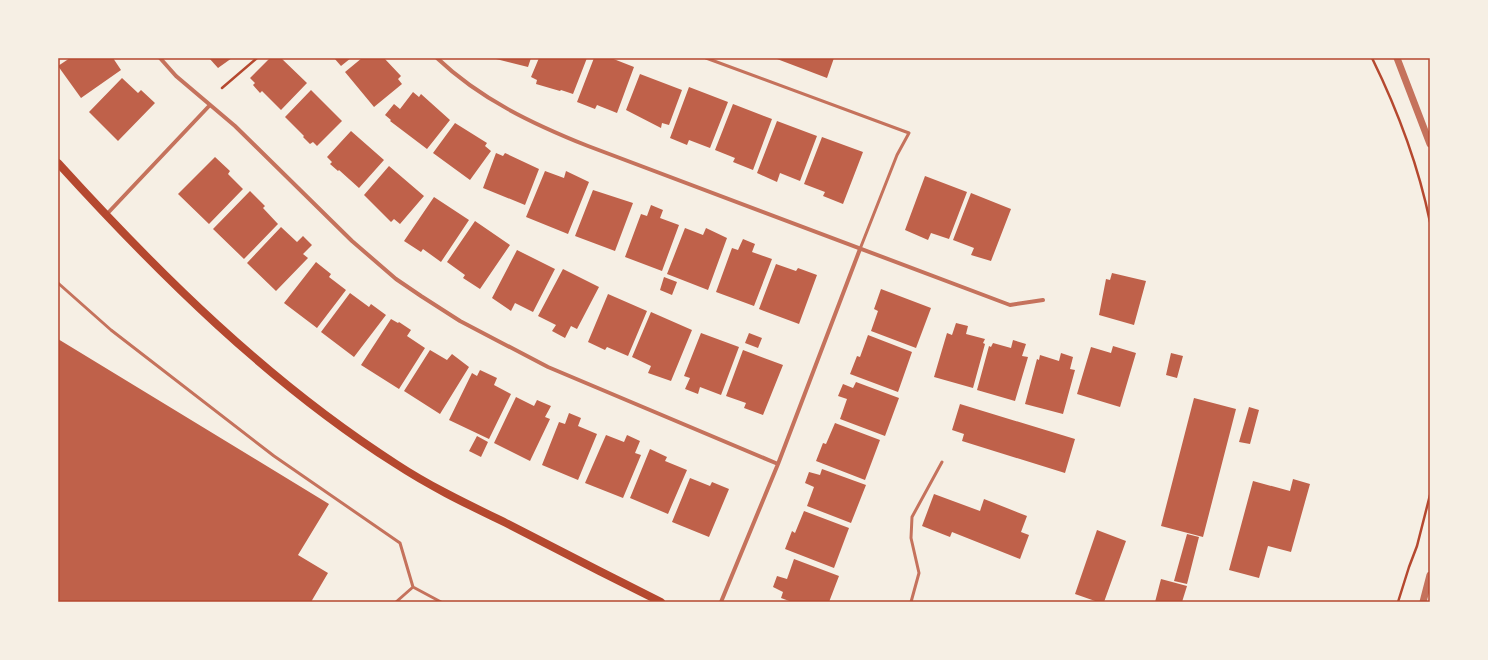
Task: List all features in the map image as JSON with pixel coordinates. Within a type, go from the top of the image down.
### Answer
[{"type":"main road","points":[[58,163],[106,216],[218,325],[319,412],[397,465],[476,508],[661,602]]},
{"type":"street","points":[[160,58],[176,76],[252,143],[374,260],[396,279],[460,321],[548,367],[778,464]]},
{"type":"street","points":[[437,58],[472,87],[493,101],[546,129],[1010,305],[1043,300]]},
{"type":"street","points":[[1397,58],[1430,144]]},
{"type":"street","points":[[106,216],[210,105]]},
{"type":"street","points":[[721,602],[778,464],[860,249]]},
{"type":"street","points":[[1423,602],[1430,575]]},
{"type":"lane","points":[[706,58],[909,133],[897,155],[860,249]]},
{"type":"lane","points":[[58,283],[111,330],[274,456],[400,543],[413,587],[441,602]]},
{"type":"lane","points":[[911,602],[919,573],[911,538],[912,517],[942,462]]},
{"type":"lane","points":[[396,602],[413,587]]},
{"type":"path","points":[[222,88],[257,58]]},
{"type":"path","points":[[1372,58],[1398,112],[1412,151],[1430,222]]},
{"type":"path","points":[[1398,602],[1417,546],[1430,495]]},
{"type":"building","points":[[70,58],[113,58],[121,70],[81,98],[58,66]]},
{"type":"building","points":[[209,58],[232,58],[218,68]]},
{"type":"building","points":[[270,58],[281,58],[307,83],[281,110],[262,91],[260,93],[253,85],[255,83],[250,78]]},
{"type":"building","points":[[334,58],[351,58],[341,66]]},
{"type":"building","points":[[362,58],[384,58],[401,76],[398,79],[402,84],[374,107],[345,72]]},
{"type":"building","points":[[492,58],[531,58],[528,67]]},
{"type":"building","points":[[539,58],[587,58],[573,94],[536,84],[537,80],[531,77]]},
{"type":"building","points":[[594,58],[611,58],[634,67],[617,113],[597,105],[595,109],[577,102]]},
{"type":"building","points":[[834,58],[827,78],[777,59]]},
{"type":"building","points":[[640,74],[682,90],[669,125],[662,123],[661,128],[626,110]]},
{"type":"building","points":[[122,78],[138,93],[141,90],[155,103],[118,141],[89,112]]},
{"type":"building","points":[[689,87],[728,102],[710,148],[689,140],[687,145],[670,138]]},
{"type":"building","points":[[311,90],[342,121],[317,146],[313,142],[310,144],[285,117]]},
{"type":"building","points":[[413,92],[419,97],[421,94],[450,120],[427,149],[390,121],[391,120],[385,115],[394,104],[400,109]]},
{"type":"building","points":[[733,104],[772,119],[753,170],[733,162],[735,158],[715,150]]},
{"type":"building","points":[[777,121],[817,136],[800,181],[780,173],[777,182],[757,173]]},
{"type":"building","points":[[455,123],[487,143],[485,146],[491,151],[470,180],[433,153]]},
{"type":"building","points":[[351,131],[384,160],[359,188],[330,164],[332,162],[327,157]]},
{"type":"building","points":[[822,137],[863,152],[843,204],[823,196],[825,192],[804,184]]},
{"type":"building","points":[[496,153],[503,156],[505,153],[539,169],[525,205],[483,188]]},
{"type":"building","points":[[215,157],[230,171],[228,174],[243,189],[209,224],[178,194]]},
{"type":"building","points":[[389,166],[424,196],[400,224],[394,219],[391,222],[364,195]]},
{"type":"building","points":[[545,171],[564,178],[566,171],[589,182],[568,234],[526,217]]},
{"type":"building","points":[[925,176],[967,192],[949,239],[931,233],[928,240],[905,230]]},
{"type":"building","points":[[593,190],[633,203],[615,251],[575,236]]},
{"type":"building","points":[[250,191],[265,206],[263,208],[278,224],[244,259],[213,229]]},
{"type":"building","points":[[971,193],[1011,209],[991,261],[971,255],[974,248],[953,240]]},
{"type":"building","points":[[434,197],[469,220],[441,262],[423,249],[421,252],[404,241]]},
{"type":"building","points":[[651,205],[663,210],[660,218],[679,225],[662,271],[625,257],[641,214],[647,216]]},
{"type":"building","points":[[475,221],[510,245],[480,289],[463,278],[465,275],[447,262]]},
{"type":"building","points":[[281,227],[297,242],[303,236],[312,245],[303,254],[308,258],[276,291],[247,263]]},
{"type":"building","points":[[685,228],[703,235],[706,228],[727,238],[708,290],[667,274]]},
{"type":"building","points":[[743,239],[755,244],[752,252],[772,259],[754,306],[716,292],[732,248],[738,250]]},
{"type":"building","points":[[517,250],[555,269],[533,312],[515,303],[511,311],[492,298]]},
{"type":"building","points":[[316,262],[331,274],[329,277],[346,290],[317,328],[284,303]]},
{"type":"building","points":[[776,264],[796,271],[798,268],[817,275],[799,324],[759,309]]},
{"type":"building","points":[[563,269],[599,287],[577,329],[571,326],[565,338],[552,331],[556,325],[538,316]]},
{"type":"building","points":[[1112,273],[1146,281],[1134,325],[1099,315],[1106,279],[1110,280]]},
{"type":"building","points":[[664,277],[677,282],[672,295],[660,290]]},
{"type":"building","points":[[881,289],[931,308],[916,348],[871,331],[878,311],[874,309]]},
{"type":"building","points":[[350,293],[369,307],[371,304],[386,315],[354,357],[321,332]]},
{"type":"building","points":[[608,294],[647,311],[628,356],[607,347],[605,350],[588,342]]},
{"type":"building","points":[[651,312],[692,330],[671,381],[648,373],[651,366],[632,357]]},
{"type":"building","points":[[391,319],[398,323],[399,322],[411,330],[407,336],[425,348],[399,389],[361,365]]},
{"type":"building","points":[[956,323],[968,326],[966,334],[985,339],[973,388],[934,377],[947,333],[952,335]]},
{"type":"building","points":[[701,333],[739,347],[721,395],[700,387],[698,394],[685,389],[690,378],[684,376]]},
{"type":"building","points":[[749,333],[762,338],[758,348],[745,343]]},
{"type":"building","points":[[868,335],[912,352],[898,392],[850,374],[857,356],[860,357]]},
{"type":"building","points":[[58,339],[329,504],[298,555],[328,573],[311,602],[58,602]]},
{"type":"building","points":[[1013,340],[1026,344],[1022,356],[1028,357],[1015,401],[977,390],[989,346],[991,347],[993,343],[1011,348]]},
{"type":"building","points":[[1113,346],[1136,353],[1120,407],[1077,394],[1091,347],[1111,353]]},
{"type":"building","points":[[430,350],[447,360],[452,354],[469,367],[440,414],[404,391]]},
{"type":"building","points":[[743,350],[783,365],[763,415],[744,408],[746,403],[726,396]]},
{"type":"building","points":[[1061,353],[1073,357],[1070,369],[1075,370],[1063,414],[1025,404],[1037,359],[1039,360],[1040,355],[1059,361]]},
{"type":"building","points":[[1171,353],[1183,356],[1177,378],[1166,375]]},
{"type":"building","points":[[480,370],[497,378],[494,385],[511,394],[489,439],[449,420],[472,373],[477,376]]},
{"type":"building","points":[[856,382],[899,398],[885,436],[840,419],[847,399],[838,396],[843,384],[853,388]]},
{"type":"building","points":[[516,397],[534,406],[537,400],[551,406],[545,417],[550,419],[530,461],[494,443]]},
{"type":"building","points":[[1194,398],[1236,409],[1203,537],[1161,526]]},
{"type":"building","points":[[960,404],[1075,439],[1065,473],[962,441],[964,434],[952,430]]},
{"type":"building","points":[[1249,407],[1259,410],[1250,444],[1239,442]]},
{"type":"building","points":[[569,413],[581,418],[578,426],[597,434],[578,480],[542,465],[559,422],[565,424]]},
{"type":"building","points":[[835,423],[880,440],[865,480],[816,461],[823,443],[826,444]]},
{"type":"building","points":[[606,435],[624,442],[627,435],[640,441],[635,453],[641,455],[623,498],[585,483]]},
{"type":"building","points":[[477,436],[488,442],[481,457],[469,451]]},
{"type":"building","points":[[650,449],[667,457],[665,461],[687,470],[668,514],[630,498]]},
{"type":"building","points":[[822,469],[866,485],[851,523],[807,506],[814,487],[805,483],[809,472],[820,475]]},
{"type":"building","points":[[690,478],[710,486],[712,482],[729,489],[709,537],[672,522]]},
{"type":"building","points":[[1293,479],[1310,484],[1291,552],[1268,546],[1259,578],[1229,570],[1253,481],[1290,491]]},
{"type":"building","points":[[934,494],[980,511],[984,499],[1027,516],[1021,532],[1029,535],[1020,559],[952,532],[950,537],[922,526]]},
{"type":"building","points":[[804,511],[849,528],[834,568],[785,549],[792,531],[795,533]]},
{"type":"building","points":[[1097,530],[1126,541],[1104,602],[1098,602],[1075,594]]},
{"type":"building","points":[[1187,534],[1199,537],[1187,584],[1174,581]]},
{"type":"building","points":[[794,559],[839,576],[829,602],[792,602],[781,598],[783,592],[773,587],[777,576],[787,579]]},
{"type":"building","points":[[1161,579],[1187,586],[1182,602],[1155,602]]}]
